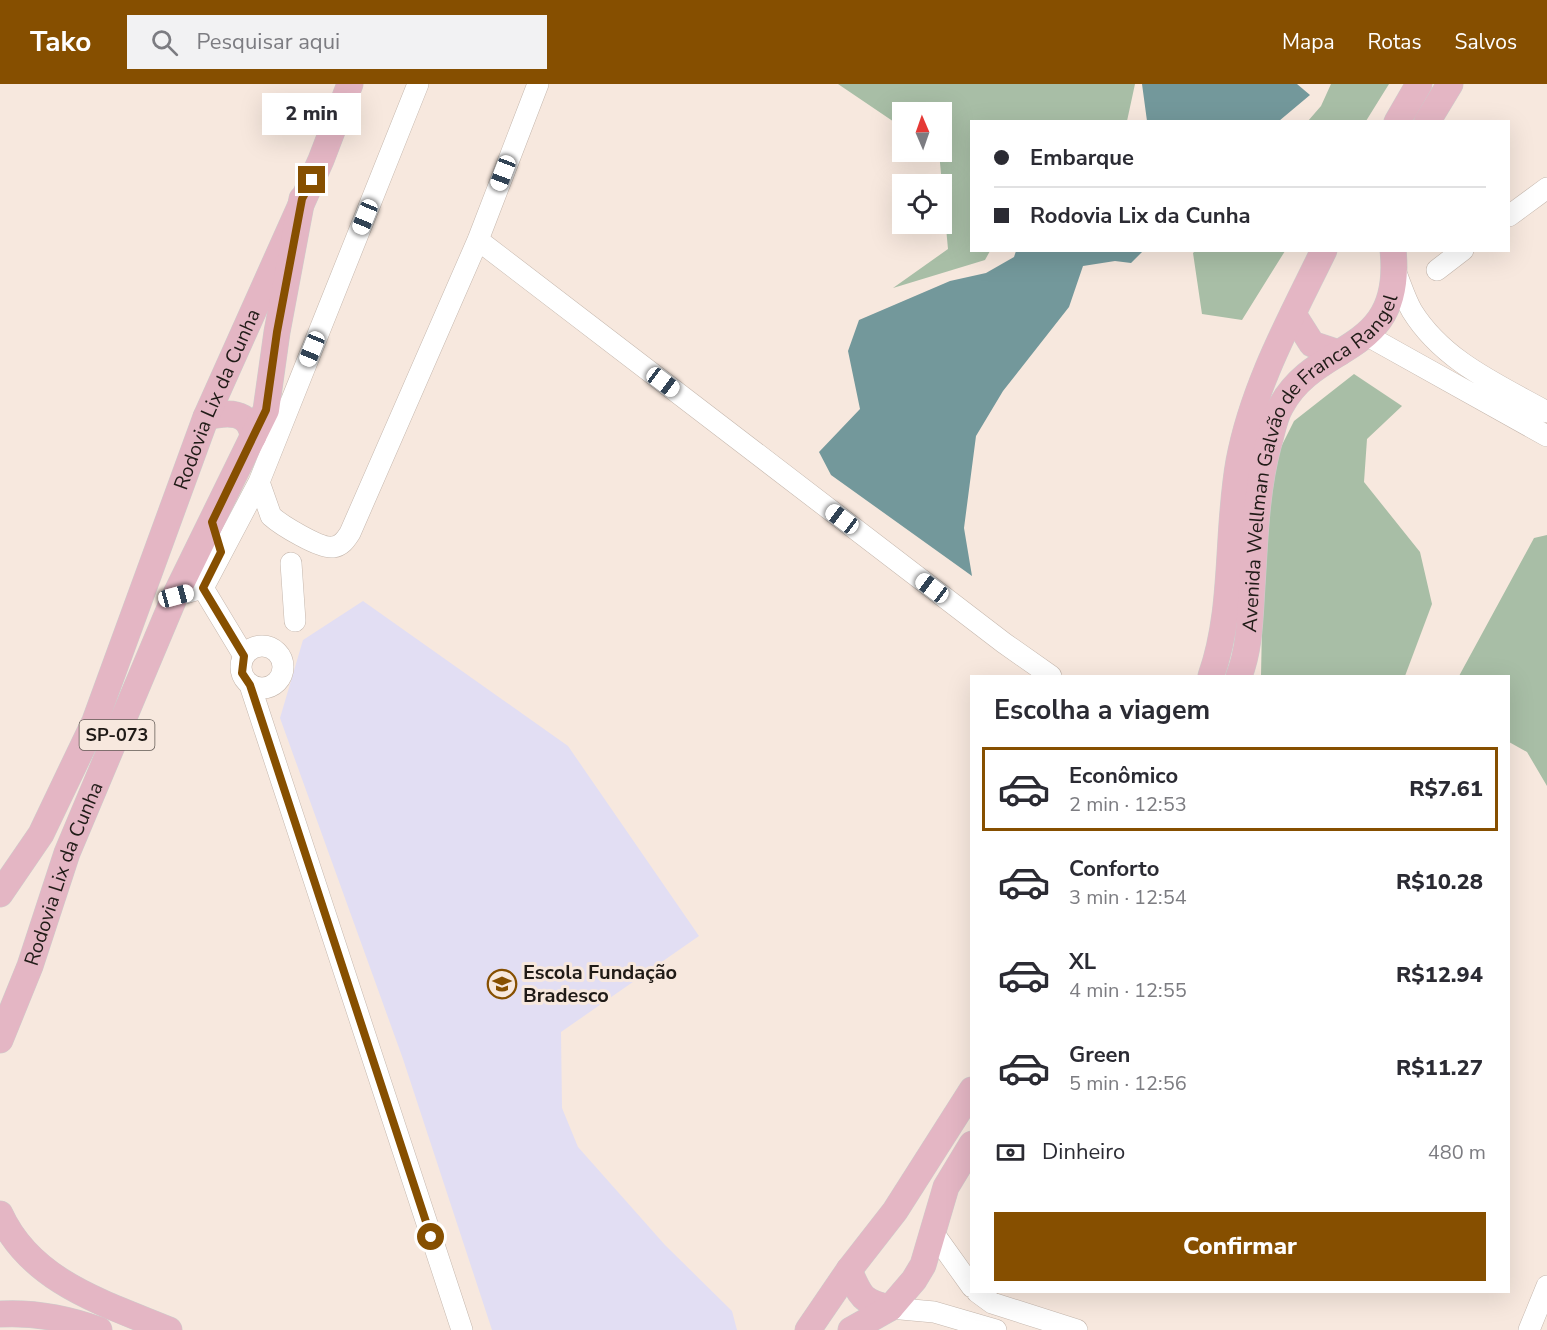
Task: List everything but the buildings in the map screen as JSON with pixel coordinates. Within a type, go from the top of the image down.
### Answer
[{"type":"main road","name":"Rodovia Lix da Cunha","points":[[0,894],[41,834],[95,721],[206,417],[321,160],[350,84]]},
{"type":"main road","points":[[1398,120],[1419,84]]},
{"type":"main road","points":[[1428,120],[1450,84]]},
{"type":"main road","name":"Rodovia Lix da Cunha","points":[[0,1040],[30,966],[67,853],[176,596],[266,410],[277,332],[302,199]]},
{"type":"main road","name":"Avenida Wellman Galvão de Franca Rangel","points":[[1211,675],[1224,625],[1232,516],[1249,413],[1323,252]]},
{"type":"main road","name":"Avenida Wellman Galvão de Franca Rangel","points":[[1239,675],[1250,631],[1256,519],[1263,465],[1274,423],[1294,384],[1366,335],[1389,305],[1395,262]]},
{"type":"main road","points":[[1293,314],[1312,344],[1339,353]]},
{"type":"main road","points":[[206,417],[229,412],[237,414],[250,424],[253,436]]},
{"type":"main road","points":[[808,1330],[849,1270],[895,1211],[970,1093]]},
{"type":"main road","points":[[851,1330],[890,1308],[923,1265],[946,1187],[970,1147]]},
{"type":"main road","points":[[895,1211],[917,1216],[932,1230]]},
{"type":"main road","points":[[0,1214],[5,1237],[45,1272],[84,1295],[168,1330]]},
{"type":"main road","points":[[849,1270],[861,1296],[874,1304],[890,1308]]},
{"type":"main road","points":[[0,1314],[38,1314],[66,1319],[99,1330]]},
{"type":"street","points":[[176,596],[203,588],[259,482],[418,84]]},
{"type":"street","points":[[259,482],[266,508],[275,520],[322,546],[334,547],[343,543],[478,240],[538,84]]},
{"type":"street","points":[[1510,215],[1547,188]]},
{"type":"street","points":[[478,240],[1004,643],[1050,675]]},
{"type":"street","points":[[1437,270],[1460,252]]},
{"type":"street","points":[[1395,262],[1410,308],[1435,341],[1470,370],[1547,412]]},
{"type":"street","points":[[1366,335],[1547,436]]},
{"type":"street","points":[[212,522],[221,552]]},
{"type":"street","points":[[291,563],[295,621]]},
{"type":"street","points":[[203,588],[244,656],[242,673],[250,685],[462,1330]]},
{"type":"street","points":[[244,656],[258,646],[265,646],[272,648],[282,659],[282,674],[273,685],[264,688],[250,685]]},
{"type":"street","points":[[932,1230],[970,1284]]},
{"type":"street","points":[[1529,1330],[1547,1286]]},
{"type":"street","points":[[978,1293],[992,1303],[1077,1330]]},
{"type":"street","points":[[890,1308],[934,1312],[996,1330]]},
{"type":"shaded area","name":"Escola Fundação Bradesco","points":[[363,601],[568,746],[699,936],[561,1032],[562,1108],[578,1147],[665,1245],[732,1311],[737,1330],[492,1330],[403,1059],[280,718],[303,640]]},
{"type":"green space","points":[[838,84],[1135,84],[1127,120],[970,120],[970,252],[989,252],[985,260],[893,288],[948,249],[947,234],[952,234],[952,174],[941,174],[940,162],[952,162],[952,102],[892,102],[892,121]]},
{"type":"green space","points":[[1331,84],[1389,84],[1367,120],[1309,120],[1321,106]]},
{"type":"green space","points":[[1284,252],[1242,320],[1202,314],[1193,253]]},
{"type":"green space","points":[[1354,374],[1402,406],[1367,439],[1364,482],[1420,552],[1432,604],[1405,675],[1261,675],[1265,479],[1294,421]]},
{"type":"green space","points":[[1547,535],[1547,786],[1527,752],[1510,743],[1510,675],[1460,675],[1534,538]]},
{"type":"water","points":[[1142,84],[1297,84],[1310,95],[1280,120],[1147,120]]},
{"type":"water","points":[[1016,252],[1142,252],[1131,263],[1115,261],[1083,266],[1069,307],[1003,391],[976,436],[964,528],[972,576],[831,475],[819,452],[860,409],[848,351],[859,320],[950,281],[986,273],[1014,257]]},
{"type":"place","name":"Escola Fundação Bradesco","points":[[502,984]]},
{"type":"route","points":[[312,180],[302,199],[277,332],[266,410],[212,522],[221,552],[203,588],[244,656],[241,666],[242,673],[250,685],[431,1237]]}]
